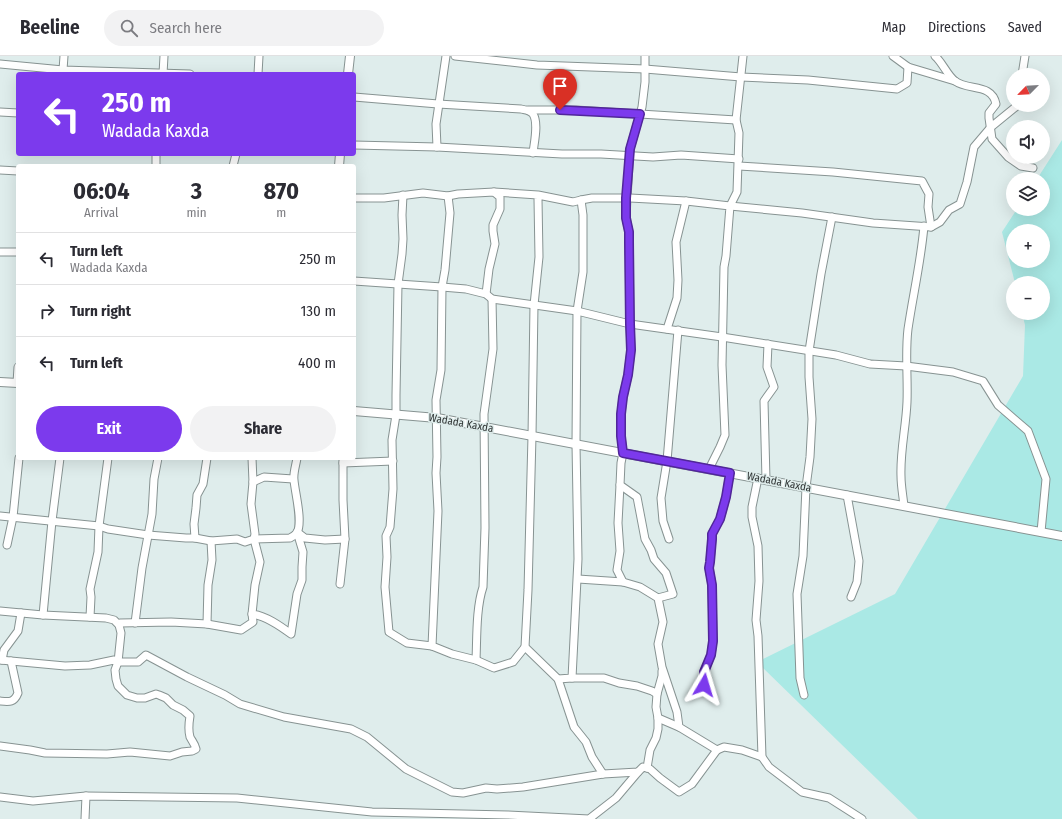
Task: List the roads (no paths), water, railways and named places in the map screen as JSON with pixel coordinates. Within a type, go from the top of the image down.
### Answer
[{"type":"street","points":[[64,56],[65,71]]},
{"type":"street","points":[[163,72],[164,56]]},
{"type":"street","points":[[258,72],[259,56]]},
{"type":"street","points":[[348,72],[350,56]]},
{"type":"street","points":[[437,147],[436,124],[446,56]]},
{"type":"street","points":[[455,56],[537,65],[645,69],[741,77],[808,80],[897,89],[907,83],[908,67]]},
{"type":"street","points":[[623,582],[617,570],[620,551],[618,523],[621,464],[623,453],[621,414],[631,350],[629,232],[626,218],[626,198],[630,149],[642,107],[645,82],[645,56]]},
{"type":"street","points":[[709,469],[725,435],[723,414],[722,337],[724,267],[730,206],[737,192],[739,133],[736,120],[743,56]]},
{"type":"street","points":[[893,56],[908,67],[955,81],[965,86],[987,91],[992,94],[996,100],[996,104],[990,113],[992,139],[1008,157],[1021,166],[1033,168]]},
{"type":"street","points":[[1023,68],[1026,56]]},
{"type":"street","points":[[938,57],[955,81]]},
{"type":"street","points":[[0,64],[65,71],[114,72]]},
{"type":"street","points":[[356,97],[528,110],[576,110],[736,120]]},
{"type":"street","points":[[528,110],[533,113],[535,119],[536,128],[533,153]]},
{"type":"street","points":[[0,112],[16,113]]},
{"type":"street","points":[[356,198],[384,198],[423,193],[448,196],[494,192],[538,195],[573,202],[592,198],[686,201],[873,223],[927,227],[940,222],[949,210],[960,204],[967,182],[974,147],[990,128],[1009,112]]},
{"type":"street","points":[[356,144],[533,153],[601,154],[653,157],[681,156],[922,181],[928,194],[927,227],[922,244],[908,331],[906,418],[901,475],[904,506]]},
{"type":"street","points":[[0,170],[16,171]]},
{"type":"street","points":[[476,660],[477,624],[480,595],[483,587],[485,528],[484,414],[493,349],[489,296],[489,269],[495,244],[493,231],[494,225],[500,209],[500,197],[494,192]]},
{"type":"street","points":[[403,195],[403,239],[398,284],[396,415],[392,440],[393,489],[390,527],[386,536],[387,557],[385,587],[389,632],[408,643],[432,646],[452,654],[476,660],[494,668],[514,662],[526,647],[534,305],[539,257],[538,195]]},
{"type":"street","points":[[432,646],[438,511],[436,473],[436,400],[441,370],[442,287],[450,213],[448,196]]},
{"type":"street","points":[[572,678],[578,579],[576,444],[577,311],[582,272],[583,215],[581,200]]},
{"type":"street","points":[[667,329],[677,298],[678,280],[676,242],[686,201]]},
{"type":"street","points":[[804,695],[800,678],[797,594],[803,556],[806,487],[810,457],[812,419],[809,351],[819,282],[832,217]]},
{"type":"street","points":[[0,252],[16,252]]},
{"type":"street","points":[[356,280],[466,290],[534,305],[577,311],[630,324],[678,330],[836,355],[870,364],[906,366],[953,372],[983,381],[998,405],[1028,431],[1046,479],[1041,532]]},
{"type":"street","points":[[669,539],[663,521],[661,498],[667,461],[678,330]]},
{"type":"street","points":[[768,344],[767,367],[774,387],[764,401],[762,479],[752,507],[752,517],[758,546],[759,567],[756,620],[758,636],[762,757],[769,767],[802,792],[829,798],[862,819]]},
{"type":"street","points":[[0,382],[16,383]]},
{"type":"street","name":"Wadada Kaxda","points":[[356,411],[437,418],[1062,536]]},
{"type":"street","points":[[7,545],[13,518],[19,460]]},
{"type":"street","points":[[42,615],[60,460]]},
{"type":"street","points":[[90,617],[90,589],[98,552],[99,526],[108,460]]},
{"type":"street","points":[[135,623],[142,568],[152,514],[154,480],[158,460]]},
{"type":"street","points":[[195,538],[194,524],[197,495],[203,484],[207,460]]},
{"type":"street","points":[[119,625],[120,623],[171,622],[207,624],[241,630],[252,622],[255,585],[260,562],[254,540],[255,534],[251,504],[253,482],[252,460]]},
{"type":"street","points":[[0,516],[99,526],[108,529],[148,535],[211,540],[237,539],[245,542],[290,538],[297,532],[299,524],[299,513],[293,479],[297,460]]},
{"type":"street","points":[[340,584],[345,539],[343,461],[393,461]]},
{"type":"street","points":[[704,685],[704,672],[711,655],[713,641],[712,585],[709,568],[712,534],[720,519],[725,503],[730,473]]},
{"type":"street","points":[[253,482],[264,476],[293,479]]},
{"type":"street","points":[[578,579],[623,582],[640,587],[658,598],[673,594],[666,573],[654,560],[645,539],[637,498],[620,484]]},
{"type":"street","points":[[847,495],[859,561],[857,582],[851,597]]},
{"type":"street","points":[[297,532],[305,538],[325,540],[345,539]]},
{"type":"street","points":[[252,614],[256,614],[278,623],[291,634],[297,594],[302,580],[303,552],[297,532]]},
{"type":"street","points":[[207,624],[208,585],[212,560],[211,540]]},
{"type":"street","points":[[658,598],[663,622],[658,644],[662,667],[677,712],[679,727]]},
{"type":"street","points":[[0,611],[42,615],[106,618],[114,620],[119,625],[121,633],[118,662],[115,670],[118,686],[127,694],[136,698],[145,698],[156,694],[159,695],[166,698],[172,705],[183,710],[190,716],[189,728],[196,749],[170,756],[130,752],[106,754],[45,753],[0,746]]},
{"type":"street","points":[[20,613],[18,630],[4,650],[1,660],[65,666],[90,665],[114,660],[118,662],[138,662],[146,654],[177,672],[225,695],[240,704],[284,717],[351,729],[367,738],[406,769],[452,792],[463,793],[486,788],[497,789],[523,787],[603,774],[638,772]]},
{"type":"street","points":[[526,647],[558,679],[574,727],[586,742],[592,757],[603,774]]},
{"type":"street","points":[[0,701],[13,701],[18,693],[10,661]]},
{"type":"street","points":[[648,768],[650,750],[656,738],[658,729],[656,706],[657,694],[662,676],[662,667]]},
{"type":"street","points":[[558,679],[604,678],[619,683],[638,686],[657,694]]},
{"type":"street","points":[[658,718],[679,727],[717,750]]},
{"type":"street","points":[[0,797],[32,801],[86,796],[237,798],[372,812],[590,818],[616,798],[643,767],[650,769],[679,792],[692,784],[717,750],[724,747],[742,750],[762,757]]},
{"type":"street","points":[[85,819],[86,796]]}]
